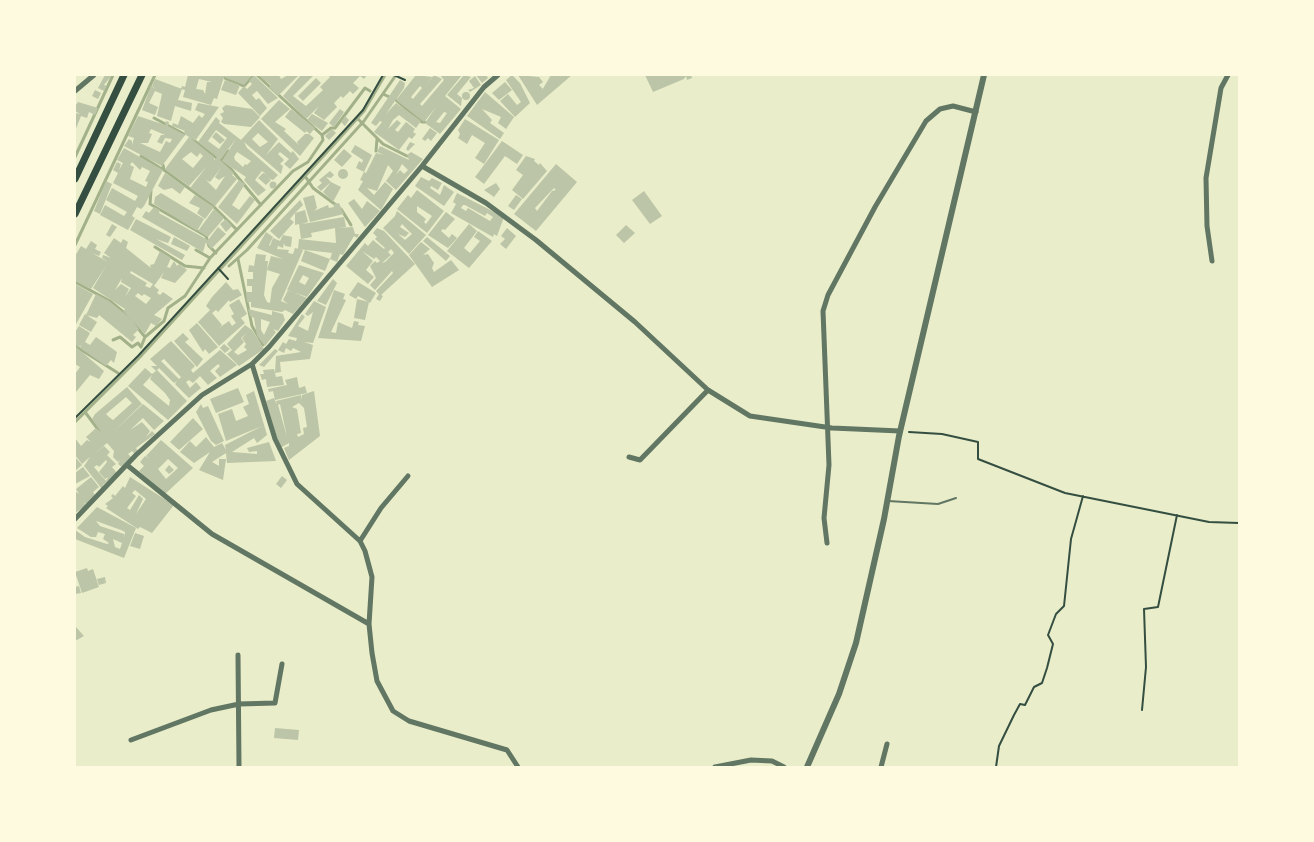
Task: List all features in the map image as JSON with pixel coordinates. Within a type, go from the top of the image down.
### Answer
[{"type":"main road","points":[[75,179],[77,169],[124,75]]},
{"type":"main road","points":[[75,214],[142,75]]},
{"type":"street","points":[[75,91],[94,75]]},
{"type":"street","points":[[75,519],[127,465],[202,395],[252,364],[422,166],[484,87],[498,75]]},
{"type":"street","points":[[807,767],[839,694],[856,643],[888,501],[900,431],[984,75]]},
{"type":"street","points":[[1212,261],[1207,226],[1206,178],[1221,88],[1228,75]]},
{"type":"street","points":[[827,543],[824,518],[829,465],[823,311],[828,295],[875,207],[927,121],[940,109],[953,106],[976,112]]},
{"type":"street","points":[[422,166],[486,203],[536,240],[635,322],[708,390],[750,416],[826,427],[900,431]]},
{"type":"street","points":[[252,364],[275,439],[297,484],[360,541],[372,577],[369,624],[377,681],[393,711],[409,721],[507,750],[518,767]]},
{"type":"street","points":[[629,457],[640,460],[708,390]]},
{"type":"street","points":[[127,465],[212,534],[369,624]]},
{"type":"street","points":[[360,541],[381,508],[408,476]]},
{"type":"street","points":[[238,655],[239,767]]},
{"type":"street","points":[[131,740],[211,710],[239,704],[275,703],[282,664]]},
{"type":"street","points":[[881,767],[887,744]]},
{"type":"street","points":[[716,767],[751,760],[772,761],[784,767]]},
{"type":"lane","points":[[888,501],[938,504],[956,498]]},
{"type":"path","points":[[75,418],[138,356],[363,110],[383,75]]},
{"type":"path","points":[[394,75],[405,80]]},
{"type":"path","points":[[218,268],[228,279]]},
{"type":"path","points":[[900,431],[924,435],[942,434],[978,442],[978,459],[1065,493],[1209,522],[1239,523]]},
{"type":"path","points":[[996,767],[999,746],[1014,715],[1020,704],[1025,705],[1034,687],[1042,683],[1045,675],[1053,644],[1048,635],[1056,614],[1064,606],[1071,539],[1083,496]]},
{"type":"path","points":[[1142,710],[1146,667],[1144,609],[1158,607],[1177,515]]},
{"type":"building","points":[[105,75],[112,75],[104,85],[107,86],[104,91],[98,88]]},
{"type":"building","points":[[188,75],[252,75],[244,85],[224,77],[217,99],[214,98],[211,105],[183,97],[185,90],[181,89],[182,86],[185,87]],"holes":[[[199,79],[212,82],[207,82],[205,94],[203,90],[196,89]]]},
{"type":"building","points":[[254,75],[278,98],[268,104],[257,91],[252,95],[256,100],[259,98],[267,108],[260,116],[238,93],[244,86],[247,89],[252,84],[249,81]]},
{"type":"building","points":[[258,75],[279,75],[281,79],[288,75],[299,75],[278,96],[269,87],[271,85]]},
{"type":"building","points":[[301,75],[314,75],[293,96],[306,106],[323,90],[320,87],[330,77],[328,75],[367,75],[364,79],[360,76],[353,83],[359,88],[353,94],[350,91],[343,98],[341,96],[334,103],[337,107],[324,120],[314,113],[319,106],[306,119],[283,96]]},
{"type":"building","points":[[416,75],[432,77],[426,85],[434,75],[442,79],[420,104],[422,106],[444,80],[440,75],[462,75],[445,96],[461,109],[440,134],[425,123],[436,107],[424,122],[396,100]],"holes":[[[420,86],[422,88],[413,99],[411,97]],[[444,112],[447,113],[440,123],[436,122]]]},
{"type":"building","points":[[464,75],[471,77],[457,94],[462,98],[461,106],[447,95]]},
{"type":"building","points":[[476,75],[486,75],[488,78],[482,83]]},
{"type":"building","points":[[512,75],[520,83],[530,103],[515,117],[500,101],[508,94],[517,105],[521,102],[506,80]]},
{"type":"building","points":[[518,75],[539,77],[543,82],[539,85],[543,89],[551,75],[572,75],[537,105]]},
{"type":"building","points":[[645,75],[691,75],[692,78],[687,80],[686,76],[684,79],[653,92]]},
{"type":"building","points":[[475,76],[481,85],[470,92],[468,90],[474,88],[469,81]]},
{"type":"building","points":[[316,78],[321,83],[303,101],[298,96]]},
{"type":"building","points":[[155,79],[182,89],[178,100],[192,103],[191,111],[175,106],[171,121],[157,116],[162,94],[155,91],[149,103],[158,107],[155,115],[142,110],[151,86],[156,89],[152,86]]},
{"type":"building","points":[[225,80],[240,85],[236,95],[221,90]]},
{"type":"building","points":[[400,80],[405,83],[404,88],[386,114],[396,103],[421,121],[416,128],[399,115],[393,120],[388,129],[397,120],[401,123],[395,130],[398,132],[406,122],[415,129],[413,132],[416,134],[412,139],[409,137],[399,150],[374,132],[382,122],[380,121],[376,126],[371,123]]},
{"type":"building","points":[[505,82],[512,90],[499,100],[492,93]]},
{"type":"building","points":[[95,90],[101,93],[98,99],[92,96]]},
{"type":"building","points":[[466,92],[470,96],[466,100],[462,96]]},
{"type":"building","points":[[485,92],[514,117],[506,129],[498,123],[501,117],[482,109],[492,120],[490,123],[504,133],[500,139],[467,116]]},
{"type":"building","points":[[279,100],[290,109],[275,122],[286,129],[284,131],[299,145],[297,142],[305,134],[314,138],[300,156],[261,119]]},
{"type":"building","points":[[78,102],[98,108],[95,115],[89,112],[87,118],[81,116],[75,131],[75,113],[80,114],[75,111]]},
{"type":"building","points":[[198,103],[219,107],[195,141],[183,133],[185,131],[172,126],[173,123],[178,125],[181,116],[193,123],[199,115],[202,118],[205,114],[195,110]]},
{"type":"building","points":[[226,105],[252,109],[260,117],[251,127],[224,124],[221,122],[223,118],[220,114],[224,112],[222,108]]},
{"type":"building","points":[[291,109],[315,128],[310,134],[306,131],[305,133],[285,117]]},
{"type":"building","points":[[340,109],[344,112],[334,127],[329,123]]},
{"type":"building","points":[[312,114],[328,123],[322,131],[307,120]]},
{"type":"building","points":[[138,116],[165,125],[166,121],[169,122],[168,126],[185,135],[162,166],[124,146],[129,139],[132,145],[134,138],[128,136]],"holes":[[[151,129],[165,135],[161,135],[157,142],[162,144],[165,138],[172,139],[170,143],[166,141],[160,152],[140,143],[148,143],[152,134],[149,133]]]},
{"type":"building","points":[[345,116],[349,120],[345,126],[341,122]]},
{"type":"building","points":[[216,117],[219,123],[241,140],[259,120],[278,139],[266,155],[279,142],[291,153],[293,151],[299,159],[290,169],[284,164],[289,159],[280,152],[278,154],[284,160],[280,164],[283,166],[281,174],[244,142],[247,148],[278,175],[273,180],[268,178],[271,180],[266,185],[258,178],[263,173],[266,174],[262,171],[255,180],[266,190],[258,196],[244,180],[246,177],[222,161],[236,139],[220,160],[237,179],[215,206],[190,188],[207,166],[189,186],[165,169],[189,137],[214,157],[214,160],[217,157],[198,142]],"holes":[[[216,130],[227,138],[219,149],[208,141]],[[258,133],[268,142],[260,147],[252,139]],[[191,152],[197,157],[200,153],[203,156],[193,168],[182,159]],[[237,152],[251,161],[243,167],[234,157]],[[221,168],[215,177],[219,180],[225,176],[216,190],[206,180],[210,182]]]},
{"type":"building","points":[[465,119],[499,140],[484,164],[475,158],[485,143],[472,135],[467,144],[458,138],[460,134],[458,130]]},
{"type":"building","points":[[430,128],[437,133],[431,141],[428,138],[425,141],[422,139]]},
{"type":"building","points":[[332,129],[336,133],[329,140],[325,136]]},
{"type":"building","points":[[216,132],[225,140],[220,144],[212,137]]},
{"type":"building","points":[[502,141],[523,155],[517,164],[505,156],[484,184],[475,177]]},
{"type":"building","points":[[410,142],[415,144],[408,151],[406,149]]},
{"type":"building","points":[[355,145],[372,155],[364,172],[356,168],[359,161],[362,163],[363,160],[351,152]]},
{"type":"building","points":[[380,146],[409,160],[407,155],[411,152],[423,159],[396,190],[386,181],[393,171],[388,165],[377,191],[367,188],[374,195],[385,182],[393,189],[381,210],[358,190],[363,181],[360,180],[376,153],[384,155],[377,152]],"holes":[[[402,164],[408,170],[404,174],[400,170],[396,175]]]},
{"type":"building","points":[[124,148],[163,170],[144,206],[141,209],[137,207],[132,216],[135,218],[128,230],[100,215],[105,205],[124,216],[127,212],[106,200],[112,188],[135,201],[138,196],[113,183],[118,173],[113,170],[117,162],[121,164],[119,170],[123,163],[117,160]],"holes":[[[132,162],[140,170],[142,167],[150,171],[145,181],[148,182],[146,187],[130,179],[134,167],[130,165]]]},
{"type":"building","points":[[344,149],[352,156],[342,167],[334,160]]},
{"type":"building","points":[[526,156],[535,159],[534,161],[539,165],[540,163],[547,171],[523,199],[512,190],[523,175],[516,170]]},
{"type":"building","points":[[556,164],[577,182],[536,231],[514,214]],"holes":[[[554,188],[556,190],[552,191],[537,211],[535,208]]]},
{"type":"building","points":[[343,169],[347,170],[347,178],[343,179],[339,178],[338,174],[339,170]]},
{"type":"building","points":[[330,171],[334,175],[331,178],[326,177],[331,182],[321,191],[317,187],[322,183],[319,180]]},
{"type":"building","points":[[165,173],[185,187],[180,194],[172,188],[164,190],[158,186]]},
{"type":"building","points":[[421,177],[429,181],[432,178],[442,183],[438,190],[431,186],[430,188],[440,195],[444,185],[454,192],[444,206],[415,186]]},
{"type":"building","points":[[239,180],[245,184],[232,205],[239,210],[250,196],[255,200],[237,224],[218,207]]},
{"type":"building","points":[[106,181],[112,184],[100,214],[94,211]]},
{"type":"building","points":[[273,182],[276,185],[273,188],[270,185]]},
{"type":"building","points":[[331,182],[341,187],[333,202],[323,192]]},
{"type":"building","points":[[496,183],[500,189],[494,197],[484,190]]},
{"type":"building","points":[[417,190],[444,211],[427,233],[397,209],[408,195],[411,198]],"holes":[[[417,206],[432,216],[426,224],[424,222],[426,219],[417,212]]]},
{"type":"building","points":[[644,191],[662,216],[650,224],[632,200]]},
{"type":"building","points":[[161,193],[204,219],[197,231],[154,204],[155,197]]},
{"type":"building","points":[[457,193],[504,217],[497,236],[494,234],[493,237],[451,213],[456,204],[453,202]],"holes":[[[465,205],[485,216],[487,213],[493,217],[490,221],[468,208],[466,211],[461,208]]]},
{"type":"building","points":[[195,195],[214,207],[205,219],[197,213],[200,208],[189,203]]},
{"type":"building","points":[[314,195],[317,208],[314,211],[328,205],[329,208],[334,207],[333,204],[339,203],[344,214],[310,222],[303,198]]},
{"type":"building","points":[[516,195],[522,199],[514,210],[508,206]]},
{"type":"building","points":[[354,199],[362,209],[367,201],[380,211],[365,227],[348,203]]},
{"type":"building","points":[[300,200],[303,205],[290,219],[294,222],[279,239],[270,231]]},
{"type":"building","points":[[154,207],[160,210],[159,213],[208,240],[218,227],[226,234],[211,249],[206,242],[203,252],[142,217],[146,211],[149,213]]},
{"type":"building","points":[[214,209],[224,218],[208,237],[198,231]]},
{"type":"building","points":[[305,210],[308,222],[302,224],[344,217],[346,227],[338,228],[353,227],[355,234],[359,234],[357,238],[354,236],[343,255],[340,254],[337,262],[330,259],[332,253],[298,249],[299,239],[336,243],[335,228],[311,233],[312,237],[301,239],[299,224],[295,225],[295,213]]},
{"type":"building","points":[[397,211],[426,235],[409,254],[383,228]],"holes":[[[402,224],[412,234],[405,240],[398,234],[405,237],[409,233],[400,227]]]},
{"type":"building","points":[[446,212],[455,219],[445,230],[441,231],[449,238],[452,234],[457,238],[448,248],[428,235]]},
{"type":"building","points":[[136,219],[171,237],[168,243],[156,239],[185,255],[182,260],[130,230]]},
{"type":"building","points":[[226,219],[232,226],[226,232],[220,224]]},
{"type":"building","points":[[112,224],[117,227],[110,237],[106,235]]},
{"type":"building","points":[[469,224],[477,231],[464,248],[470,253],[480,241],[474,237],[478,231],[492,241],[469,268],[447,251]]},
{"type":"building","points":[[626,225],[635,233],[624,243],[616,235]]},
{"type":"building","points":[[377,228],[384,231],[415,264],[381,295],[383,296],[380,301],[376,299],[379,294],[376,291],[393,273],[392,271],[375,290],[370,285],[376,278],[370,266],[375,261],[377,263],[380,261],[376,257],[374,259],[362,251],[373,261],[366,270],[374,277],[368,284],[346,266],[365,243],[368,246],[373,240],[385,248],[375,239],[377,237],[373,233]],"holes":[[[391,249],[394,253],[385,262],[382,263],[391,255],[388,252]]]},
{"type":"building","points":[[507,228],[516,236],[506,249],[500,244],[505,239],[501,236]]},
{"type":"building","points":[[266,232],[273,237],[270,246],[273,238],[280,241],[283,235],[292,237],[291,247],[285,246],[284,243],[283,248],[278,246],[277,249],[289,250],[288,253],[293,254],[295,248],[303,250],[281,301],[288,304],[283,300],[288,290],[307,298],[293,314],[285,310],[282,312],[251,307],[251,302],[247,302],[246,292],[252,292],[252,286],[247,286],[247,279],[253,279],[253,272],[248,272],[249,265],[254,266],[256,254],[266,255],[265,261],[268,261],[264,295],[267,302],[270,303],[272,288],[280,274],[267,270],[271,256],[283,259],[257,248]]},
{"type":"building","points":[[174,237],[190,246],[187,251],[171,244]]},
{"type":"building","points":[[427,237],[450,256],[446,261],[423,241]]},
{"type":"building","points":[[114,238],[121,243],[123,239],[128,242],[126,248],[151,268],[150,265],[154,264],[160,251],[171,258],[167,267],[170,268],[174,261],[177,266],[179,264],[187,270],[175,283],[161,278],[164,272],[154,286],[159,290],[157,293],[160,295],[163,292],[173,299],[154,315],[162,319],[156,326],[151,323],[145,334],[123,311],[125,309],[93,288],[106,266],[91,289],[75,281],[75,256],[81,246],[86,249],[91,241],[97,245],[95,249],[101,252],[99,256],[92,253],[108,262],[102,258],[103,255],[111,258],[104,253]],"holes":[[[131,271],[153,284],[150,288],[145,286],[147,283],[130,273]],[[122,278],[121,282],[131,288],[125,297],[129,289],[121,284],[115,290]],[[138,293],[151,298],[146,304],[135,296]]]},
{"type":"building","points":[[421,242],[430,249],[423,255],[428,254],[434,263],[432,268],[434,272],[451,260],[459,270],[432,287],[409,255]]},
{"type":"building","points":[[305,250],[330,259],[325,271],[301,261]]},
{"type":"building","points":[[299,265],[324,273],[307,297],[287,290]],"holes":[[[303,275],[309,278],[305,285],[299,282]]]},
{"type":"building","points":[[333,279],[337,283],[326,305],[317,301]]},
{"type":"building","points":[[226,282],[233,290],[238,289],[242,295],[230,302],[229,300],[218,312],[216,310],[212,313],[222,325],[219,328],[229,321],[232,326],[236,323],[231,316],[234,314],[229,305],[239,299],[247,314],[241,318],[236,312],[245,323],[219,346],[198,322],[210,310],[206,306]]},
{"type":"building","points":[[358,282],[376,293],[370,303],[358,296],[356,299],[349,295]]},
{"type":"building","points":[[75,284],[93,294],[75,326],[76,296]]},
{"type":"building","points":[[334,290],[345,294],[343,299],[346,300],[331,332],[336,333],[338,322],[352,328],[354,321],[359,322],[358,325],[365,326],[361,341],[318,338]]},
{"type":"building","points":[[96,294],[130,318],[139,329],[133,335],[136,337],[132,342],[99,315],[97,318],[86,315]]},
{"type":"building","points":[[357,299],[369,302],[365,320],[354,318]]},
{"type":"building","points":[[314,301],[326,307],[313,343],[304,342],[313,345],[310,359],[280,362],[281,372],[275,373],[276,356],[301,352],[293,348],[291,351],[286,348],[284,353],[278,350],[283,342],[286,344],[289,339],[296,341],[297,338],[288,336],[302,314],[305,317],[298,326],[308,331],[313,312],[308,316],[305,314]]},
{"type":"building","points":[[248,309],[272,315],[272,311],[283,314],[285,320],[278,331],[273,329],[276,332],[265,346],[257,336],[254,318],[250,316]],"holes":[[[261,319],[270,322],[264,335],[261,330]]]},
{"type":"building","points":[[85,314],[97,322],[91,332],[79,325]]},
{"type":"building","points":[[197,323],[218,347],[209,354],[205,349],[203,352],[189,330]]},
{"type":"building","points":[[245,325],[252,330],[264,349],[239,366],[227,354],[232,350],[227,344]],"holes":[[[247,333],[242,338],[246,344],[244,347],[247,350],[238,355],[234,352],[244,342],[241,338]]]},
{"type":"building","points":[[79,326],[90,333],[85,342],[90,345],[96,337],[117,352],[114,363],[111,360],[106,366],[80,348],[81,345],[79,347],[75,345],[75,332]]},
{"type":"building","points":[[183,333],[189,339],[185,342],[203,359],[197,367],[174,341]]},
{"type":"building","points":[[171,341],[195,366],[191,370],[193,373],[220,350],[237,365],[220,377],[215,371],[220,366],[218,364],[210,371],[217,378],[208,385],[200,376],[193,383],[189,380],[186,382],[190,388],[196,382],[201,388],[189,398],[175,384],[177,381],[174,383],[159,368],[157,370],[187,401],[168,420],[128,386],[145,368],[152,374],[156,371],[151,366],[157,366],[150,359]],"holes":[[[164,359],[181,377],[179,379],[161,361]],[[152,375],[150,379],[170,400],[169,406],[143,385]]]},
{"type":"building","points":[[224,344],[230,349],[225,353],[220,348]]},
{"type":"building","points":[[75,346],[104,371],[99,379],[90,375],[76,392],[75,374],[80,367],[75,364]]},
{"type":"building","points":[[275,349],[278,351],[264,367],[259,365]]},
{"type":"building","points":[[274,369],[276,377],[282,376],[284,385],[267,387],[266,379],[262,380],[260,374],[264,374],[263,370]]},
{"type":"building","points":[[297,377],[299,388],[305,386],[307,393],[275,400],[273,391],[269,392],[268,389],[287,385],[285,380]]},
{"type":"building","points":[[127,387],[142,404],[112,433],[143,404],[164,421],[154,430],[143,418],[130,430],[142,422],[150,431],[146,437],[152,431],[155,434],[136,448],[138,451],[135,454],[132,451],[128,454],[131,457],[122,467],[118,464],[120,460],[118,462],[113,457],[114,451],[107,443],[93,455],[104,446],[110,452],[107,455],[116,464],[112,467],[117,473],[103,485],[102,489],[84,466],[90,457],[82,464],[75,455],[75,438],[81,446],[87,440],[91,442],[86,437],[96,428],[101,432],[92,419]],"holes":[[[126,397],[132,403],[113,420],[106,414]],[[106,460],[107,462],[99,472],[105,479],[108,477],[106,481],[94,467],[97,465],[99,467]]]},
{"type":"building","points":[[238,388],[244,402],[216,413],[210,399]]},
{"type":"building","points":[[254,391],[267,435],[257,443],[254,438],[232,452],[257,454],[257,451],[249,452],[247,448],[269,442],[276,461],[227,463],[226,453],[212,462],[219,466],[219,459],[226,459],[223,480],[199,470],[210,452],[194,463],[180,452],[190,441],[196,447],[206,437],[214,447],[222,443],[226,450],[225,445],[262,426],[226,441],[218,414],[232,409],[236,421],[248,416],[243,407],[249,404],[246,395]]},
{"type":"building","points":[[314,391],[320,436],[289,460],[284,448],[289,446],[289,443],[280,448],[266,401],[274,398],[277,405],[276,401],[301,395],[302,400],[302,395]],"holes":[[[299,403],[304,408],[307,427],[303,428],[304,434],[298,437],[297,434],[301,433],[297,409],[292,407]],[[280,404],[287,437],[278,405]]]},
{"type":"building","points":[[201,404],[203,408],[208,406],[224,441],[216,445],[211,441],[196,412]]},
{"type":"building","points":[[193,418],[203,429],[179,450],[170,442]]},
{"type":"building","points":[[161,440],[193,468],[165,494],[139,471],[144,466],[140,462],[145,456],[150,459],[146,456]],"holes":[[[168,459],[178,468],[166,479],[158,469]]]},
{"type":"building","points":[[75,457],[82,465],[75,471]]},
{"type":"building","points":[[169,465],[174,470],[169,474],[165,470]]},
{"type":"building","points":[[83,467],[90,476],[75,484],[75,473]]},
{"type":"building","points":[[282,476],[287,480],[281,488],[276,484]]},
{"type":"building","points":[[91,477],[99,487],[93,492],[95,495],[87,505],[84,502],[86,506],[75,513],[75,491],[79,494],[76,489]]},
{"type":"building","points":[[130,477],[174,505],[152,533],[140,527],[138,529],[106,508],[108,506],[105,504],[113,498],[111,496],[113,494],[115,496],[123,486],[125,488]],"holes":[[[135,490],[146,499],[136,514],[143,499],[139,495],[130,510],[127,508],[136,496],[132,493]]]},
{"type":"building","points":[[97,507],[136,528],[124,558],[75,539],[75,530],[85,537],[109,543],[103,539],[105,534],[98,532],[96,537],[91,537],[77,528]],"holes":[[[96,521],[125,532],[124,537],[124,534],[100,526]],[[113,539],[122,543],[120,549],[115,547]]]},
{"type":"building","points":[[135,533],[144,536],[140,549],[130,546]]},
{"type":"building","points":[[87,568],[88,571],[93,569],[99,587],[82,593],[75,572]]},
{"type":"building","points":[[105,577],[106,583],[99,585],[97,579]]},
{"type":"building","points":[[79,586],[81,593],[75,594],[75,587]]},
{"type":"building","points":[[75,626],[84,636],[75,641]]},
{"type":"building","points":[[275,728],[299,730],[298,740],[274,738]]},
{"type":"waterway","points":[[75,157],[113,75]]},
{"type":"waterway","points":[[75,245],[155,75]]},
{"type":"waterway","points":[[225,78],[244,86],[254,75]]},
{"type":"waterway","points":[[257,75],[322,135]]},
{"type":"waterway","points":[[75,422],[140,357],[364,111],[385,75]]},
{"type":"waterway","points":[[229,266],[247,250],[364,121],[396,75]]},
{"type":"waterway","points":[[113,340],[120,337],[132,347],[138,343],[141,347],[145,337],[164,321],[168,308],[185,296],[210,258],[293,171],[308,162],[323,140],[322,135],[331,128],[335,128],[365,88],[370,91]]},
{"type":"waterway","points":[[383,94],[396,100],[422,122],[425,122]]},
{"type":"waterway","points":[[154,118],[184,134]]},
{"type":"waterway","points":[[357,118],[383,144],[407,156]]},
{"type":"waterway","points":[[192,139],[231,169],[261,205]]},
{"type":"waterway","points":[[376,151],[377,139]]},
{"type":"waterway","points":[[221,161],[228,151]]},
{"type":"waterway","points":[[141,156],[162,169]]},
{"type":"waterway","points":[[163,165],[164,170],[213,206],[237,230]]},
{"type":"waterway","points":[[305,176],[313,188],[336,205]]},
{"type":"waterway","points":[[151,191],[150,204],[206,236],[209,246],[216,253]]},
{"type":"waterway","points":[[341,209],[351,225]]},
{"type":"waterway","points":[[155,247],[185,266],[204,268]]},
{"type":"waterway","points":[[196,250],[210,258]]},
{"type":"waterway","points":[[238,259],[252,326],[263,345]]},
{"type":"waterway","points":[[75,282],[110,301],[127,315],[145,337]]},
{"type":"waterway","points":[[75,346],[118,373]]},
{"type":"waterway","points":[[85,412],[100,432]]}]
